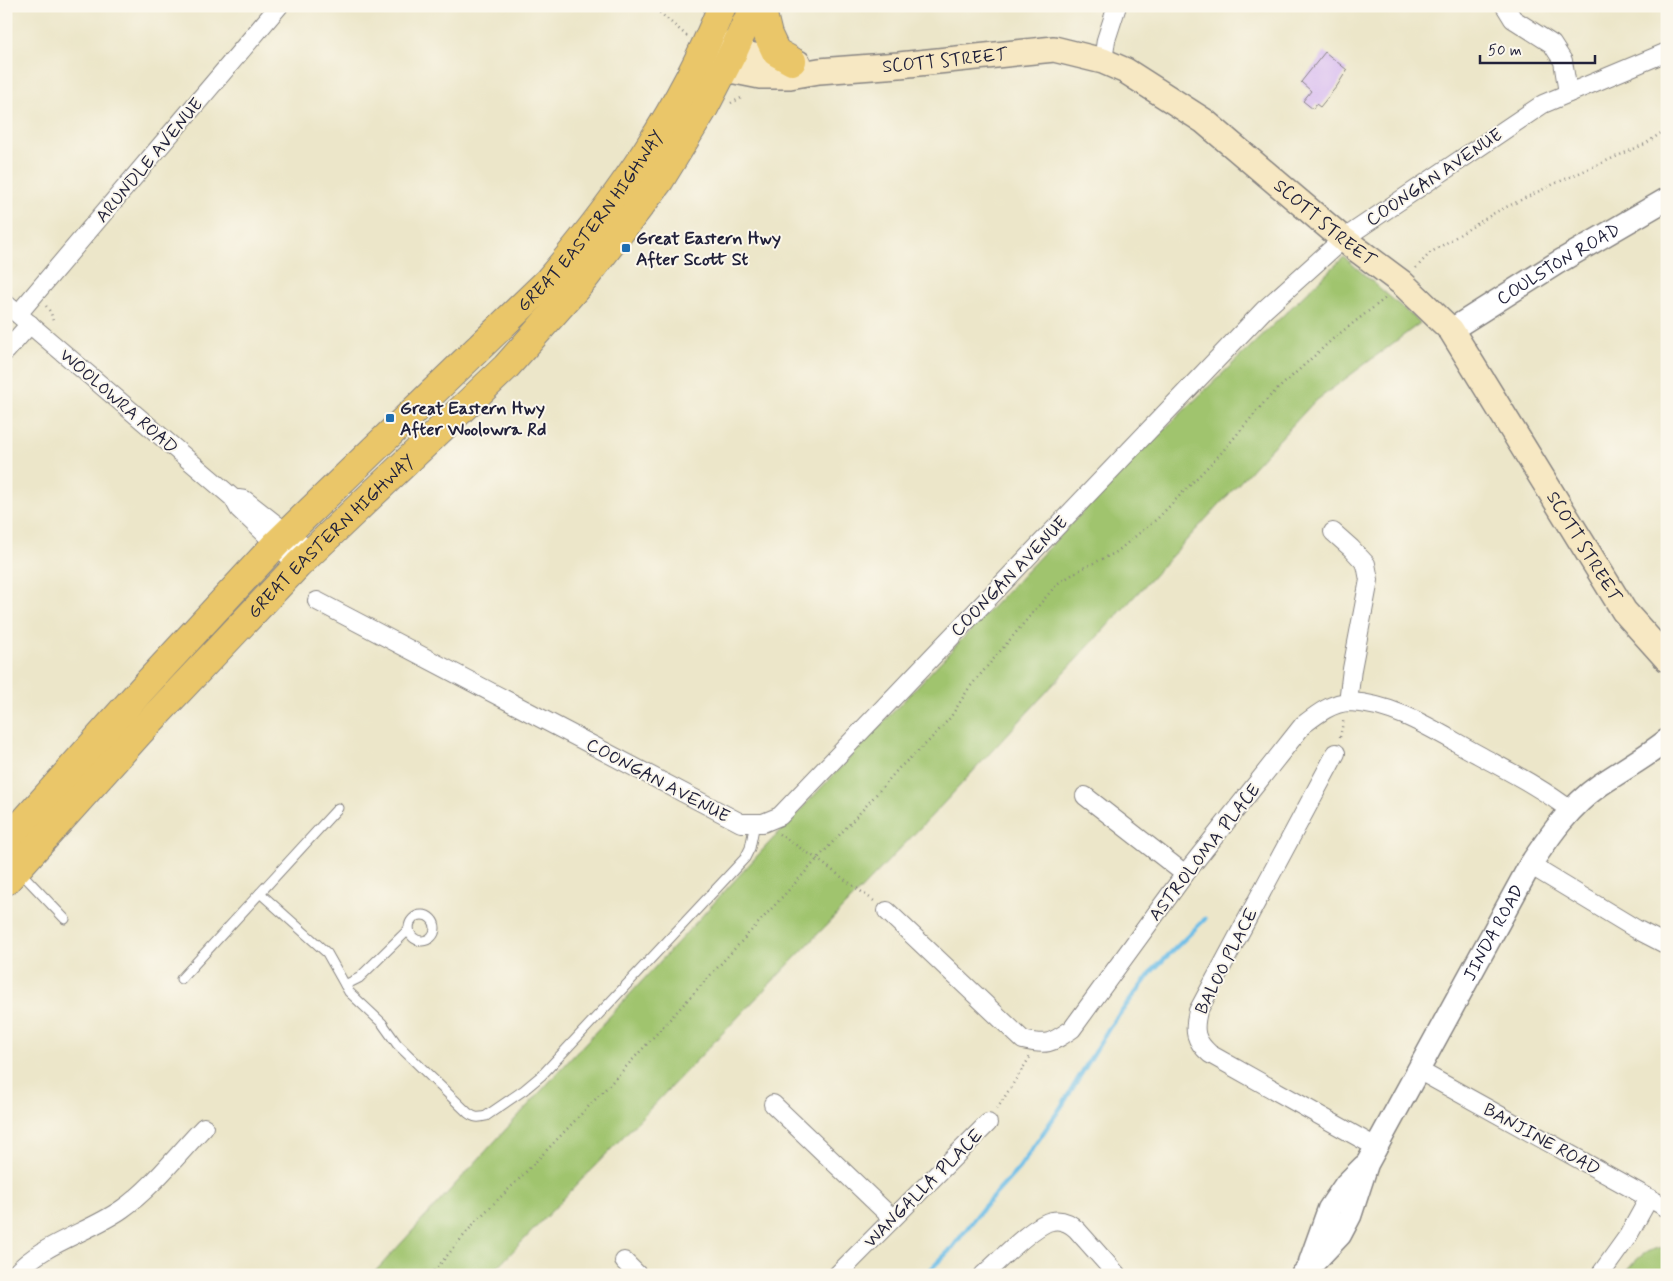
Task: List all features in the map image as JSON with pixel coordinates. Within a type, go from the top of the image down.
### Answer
[{"type":"highway","name":"GREAT EASTERN HIGHWAY","points":[[6,842],[142,690],[282,539],[548,281],[601,216],[649,149],[676,103],[699,44],[722,6]]},
{"type":"highway","name":"GREAT EASTERN HIGHWAY","points":[[10,869],[304,558],[506,367],[584,279],[660,180],[703,110],[754,6]]},
{"type":"highway","points":[[761,6],[768,35],[776,52],[792,61]]},
{"type":"main road","name":"SCOTT STREET","points":[[699,44],[760,76],[790,76],[819,71],[899,66],[1054,49],[1103,61],[1126,71],[1204,121],[1343,238],[1402,283],[1451,330],[1624,611],[1667,659]]},
{"type":"main road","name":"SCOTT STREET","points":[[729,60],[755,57],[792,61],[819,71]]},
{"type":"street","name":"ARUNDLE AVENUE","points":[[6,351],[18,314],[279,6]]},
{"type":"street","points":[[1103,61],[1106,40],[1117,6]]},
{"type":"street","points":[[1505,6],[1513,19],[1552,44],[1563,61],[1568,94]]},
{"type":"street","name":"COONGAN AVENUE","points":[[317,601],[741,824],[759,823],[780,816],[1264,310],[1343,238],[1543,104],[1667,52]]},
{"type":"street","name":"COULSTON ROAD","points":[[1451,330],[1557,263],[1667,199]]},
{"type":"street","name":"WOOLOWRA ROAD","points":[[18,314],[233,498],[239,510],[282,539],[304,558]]},
{"type":"street","points":[[1333,532],[1366,564],[1369,580],[1352,669],[1348,702]]},
{"type":"street","name":"ASTROLOMA PLACE","points":[[1039,1044],[1054,1041],[1072,1029],[1185,874],[1303,725],[1324,709],[1348,702],[1378,706],[1406,715],[1549,793],[1570,810]]},
{"type":"street","name":"JINDA ROAD","points":[[1305,1271],[1329,1209],[1346,1184],[1371,1155],[1530,865],[1551,833],[1570,810],[1598,786],[1666,741]]},
{"type":"street","name":"BALOO PLACE","points":[[1336,753],[1198,1011],[1195,1023],[1196,1035],[1201,1046],[1210,1054],[1371,1155]]},
{"type":"street","points":[[1085,796],[1185,874]]},
{"type":"street","points":[[1530,865],[1636,929],[1667,945]]},
{"type":"street","points":[[887,911],[1023,1040],[1039,1044]]},
{"type":"street","name":"BANJINE ROAD","points":[[1418,1070],[1667,1208]]},
{"type":"street","points":[[773,1104],[892,1218]]},
{"type":"street","name":"WANGALLA PLACE","points":[[837,1275],[988,1123]]},
{"type":"street","points":[[14,1275],[38,1254],[60,1241],[105,1220],[124,1208],[204,1127]]},
{"type":"street","points":[[1600,1275],[1628,1236],[1649,1198]]},
{"type":"street","points":[[983,1275],[1039,1226],[1051,1221],[1062,1221],[1070,1224],[1117,1275]]},
{"type":"street","points":[[624,1261],[638,1275]]},
{"type":"lane","points":[[181,979],[338,808]]},
{"type":"lane","points":[[260,893],[328,954],[353,996],[382,1023],[397,1044],[468,1113],[479,1118],[486,1116],[542,1075],[737,867],[748,854],[759,823]]},
{"type":"lane","points":[[10,869],[65,919]]},
{"type":"lane","points":[[345,984],[359,978],[409,929]]},
{"type":"path","points":[[652,6],[699,44]]},
{"type":"path","points":[[432,1275],[476,1221],[614,1081],[899,768],[928,742],[950,718],[969,688],[1057,584],[1083,568],[1115,553],[1158,518],[1222,452],[1268,398],[1335,338],[1382,302],[1430,253],[1496,212],[1645,144],[1667,129]]},
{"type":"path","points":[[36,292],[51,313],[56,329]]},
{"type":"path","points":[[1336,753],[1348,702]]},
{"type":"path","points":[[759,823],[817,859],[887,911]]},
{"type":"path","points":[[988,1123],[1039,1044]]},
{"type":"green space","points":[[1344,257],[1420,323],[1313,403],[943,804],[490,1275],[372,1275],[769,843],[1125,467]]},
{"type":"green space","points":[[1667,1247],[1667,1275],[1623,1275],[1642,1255]]},
{"type":"building","points":[[1325,52],[1347,70],[1320,107],[1316,104],[1313,109],[1303,101],[1311,91],[1301,82]]},
{"type":"waterway","points":[[925,1275],[952,1248],[982,1209],[1019,1168],[1061,1107],[1109,1028],[1153,970],[1205,919]]},
{"type":"place","name":"Great Eastern Hwy After Scott St","points":[[626,248]]},
{"type":"place","name":"Great Eastern Hwy After Woolowra Rd","points":[[390,418]]}]
